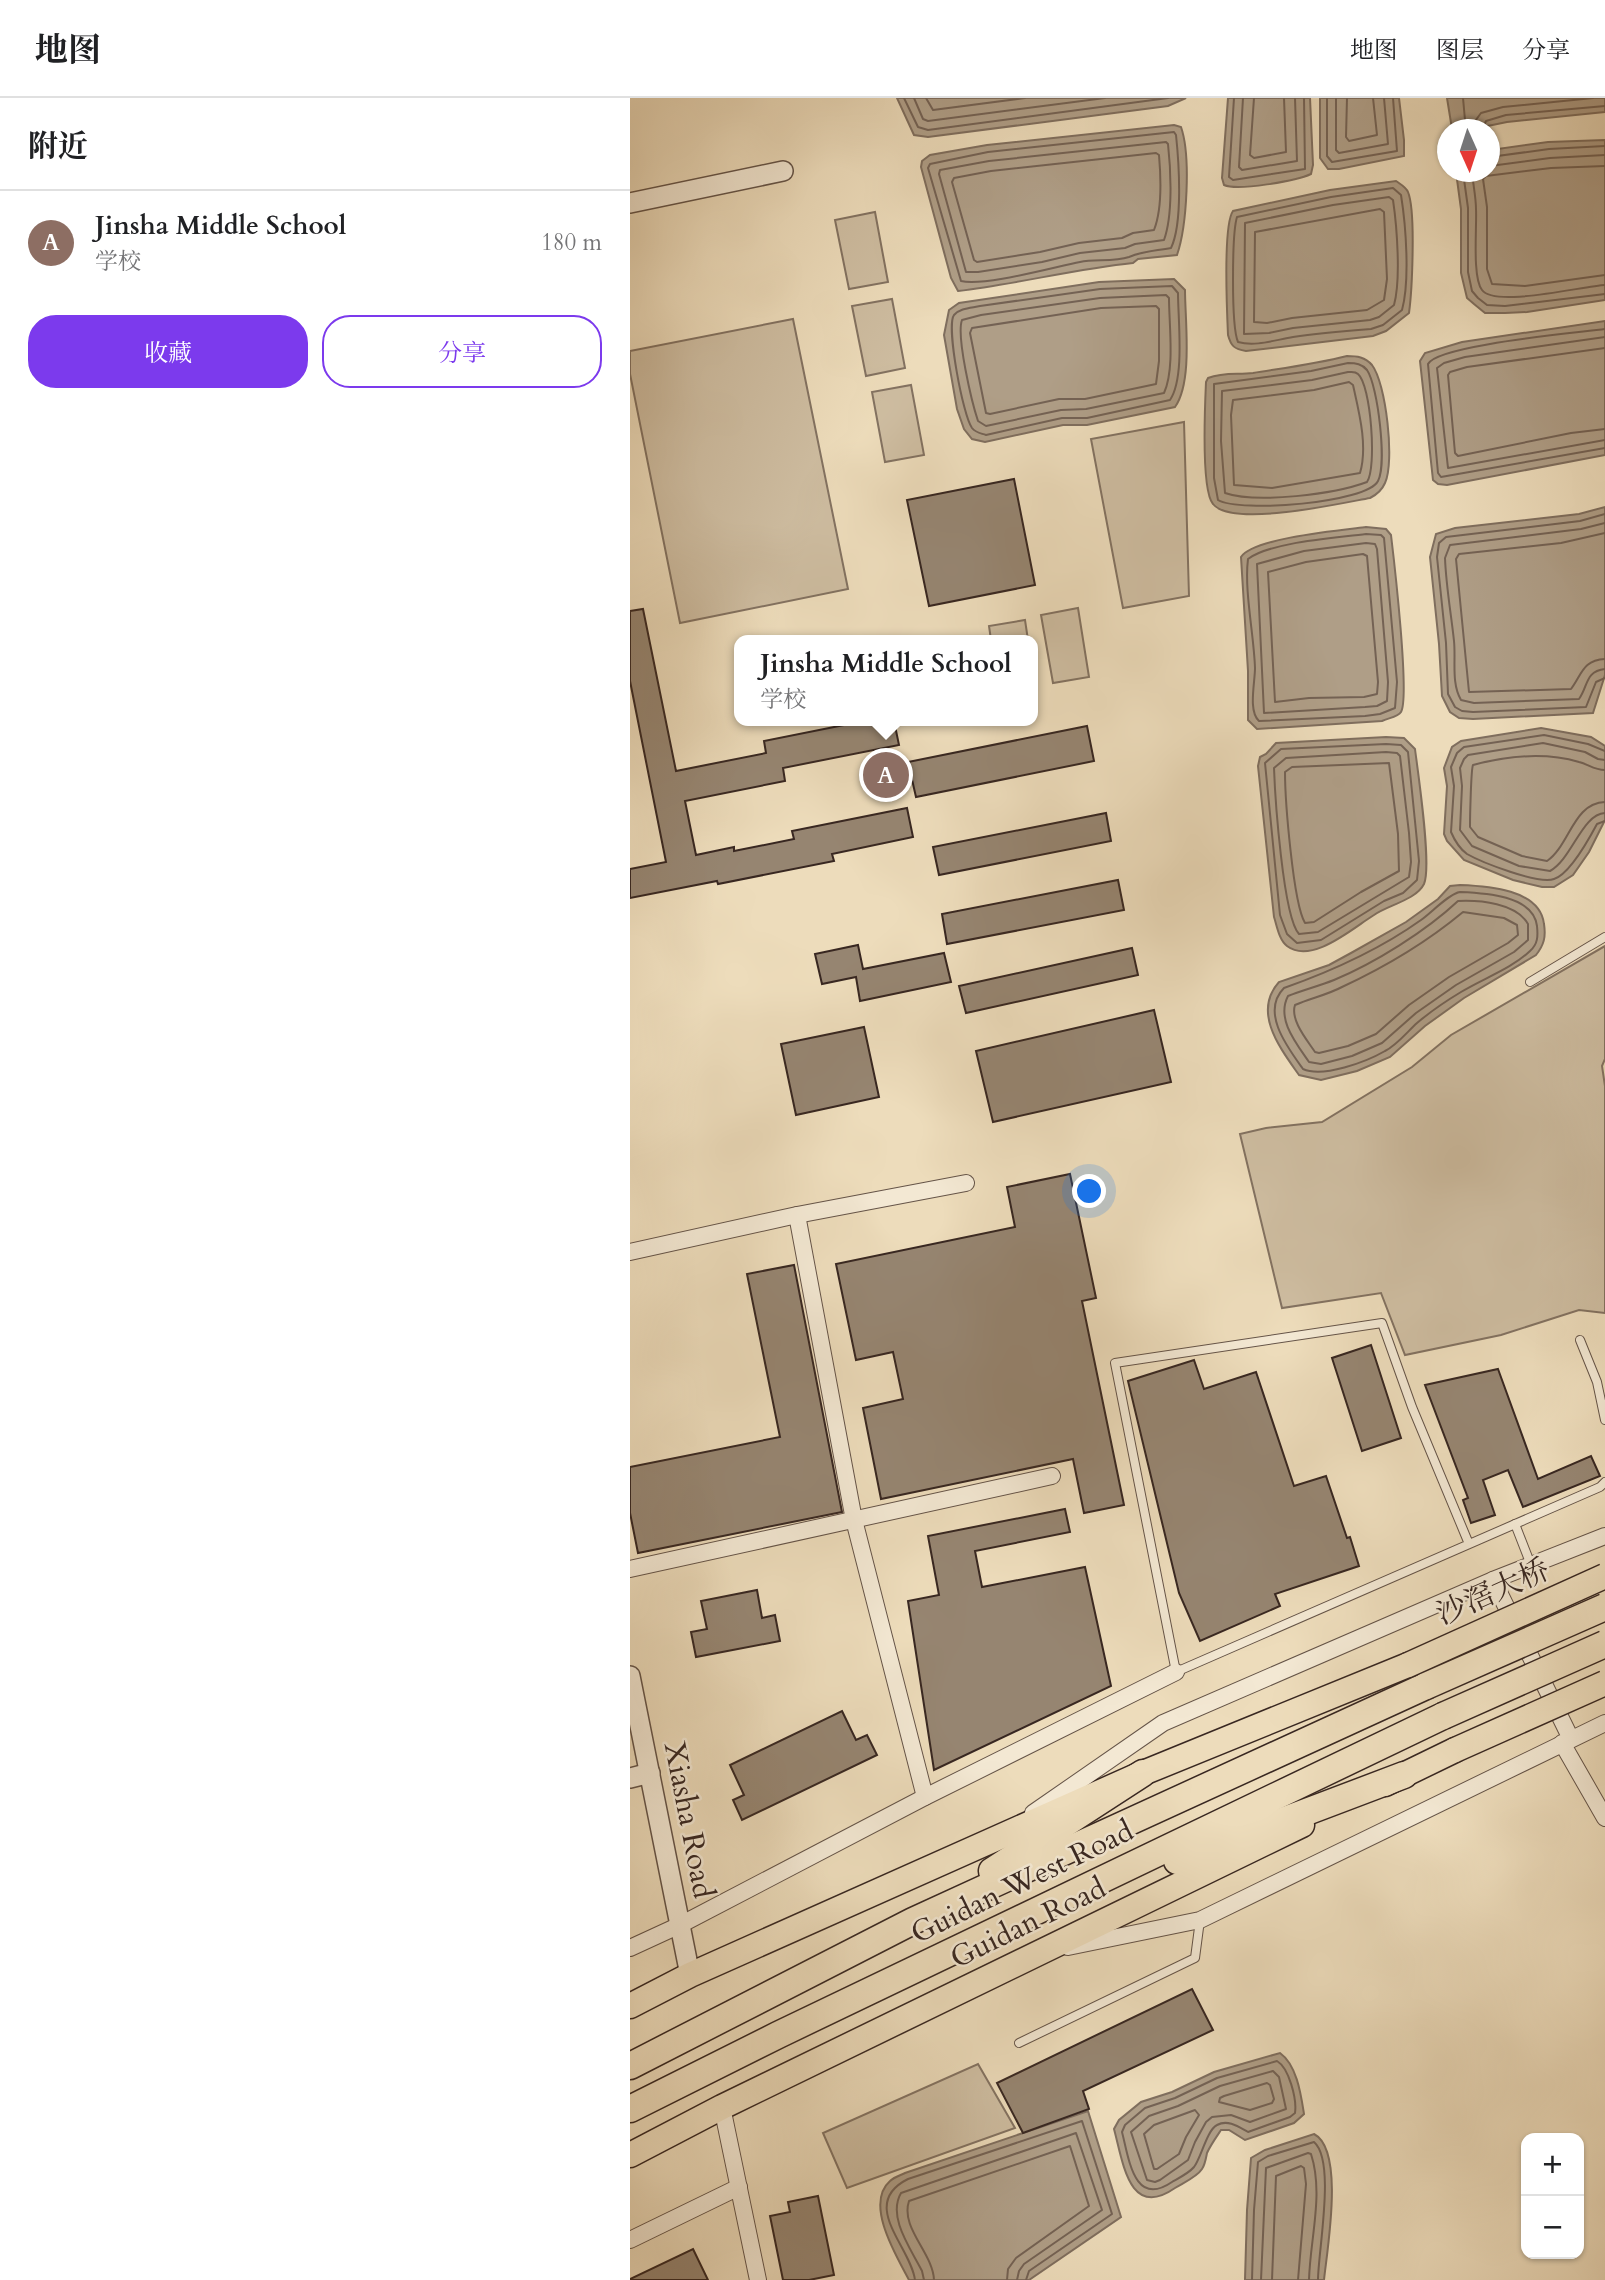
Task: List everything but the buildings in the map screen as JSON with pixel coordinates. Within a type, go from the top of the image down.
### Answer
[{"type":"highway","name":"Guidan West Road","points":[[630,2066],[913,1921],[1605,1606]]},
{"type":"highway","name":"Guidan West Road","points":[[630,2109],[778,2035],[1443,1716],[1605,1644]]},
{"type":"highway","points":[[913,1921],[1143,1773]]},
{"type":"highway","points":[[1012,1924],[1404,1775]]},
{"type":"main road","name":"沙滘大桥","points":[[1143,1773],[1408,1665],[1605,1576]]},
{"type":"main road","name":"Guidan Road","points":[[630,2155],[722,2107],[1455,1750],[1605,1683]]},
{"type":"main road","points":[[630,2006],[690,1975],[1143,1773]]},
{"type":"street","points":[[630,203],[783,171]]},
{"type":"street","points":[[630,1252],[797,1215],[967,1183]]},
{"type":"street","points":[[797,1215],[854,1520],[925,1797]]},
{"type":"street","points":[[630,1569],[1052,1476]]},
{"type":"street","points":[[994,1840],[1163,1723],[1493,1580],[1605,1536]]},
{"type":"street","points":[[1493,1580],[1605,1818]]},
{"type":"street","points":[[630,1948],[1176,1672]]},
{"type":"street","name":"Xiasha Road","points":[[630,1676],[690,1975]]},
{"type":"street","points":[[1038,1953],[1200,1920],[1605,1723]]},
{"type":"street","points":[[630,1778],[650,1773]]},
{"type":"street","points":[[722,2107],[758,2280]]},
{"type":"street","points":[[630,2240],[739,2187]]},
{"type":"lane","points":[[1530,982],[1605,937]]},
{"type":"lane","points":[[1469,1544],[1412,1407],[1382,1323],[1115,1363],[1176,1672],[1600,1488],[1605,1482]]},
{"type":"lane","points":[[1580,1340],[1597,1382],[1605,1420]]},
{"type":"lane","points":[[1515,1524],[1531,1565]]},
{"type":"lane","points":[[1020,2043],[1195,1958],[1200,1920]]},
{"type":"shaded area","points":[[875,212],[888,282],[849,289],[835,220]]},
{"type":"shaded area","points":[[892,299],[905,368],[866,376],[852,306]]},
{"type":"shaded area","points":[[793,319],[848,589],[680,623],[630,374],[630,351]]},
{"type":"shaded area","points":[[911,385],[924,455],[885,462],[872,392]]},
{"type":"shaded area","points":[[1184,422],[1189,596],[1123,608],[1091,439]]},
{"type":"shaded area","points":[[1078,608],[1089,677],[1053,683],[1041,615]]},
{"type":"shaded area","points":[[1025,620],[1027,635],[990,635],[989,626]]},
{"type":"shaded area","points":[[1605,946],[1605,1059],[1602,1066],[1605,1086],[1605,1313],[1579,1310],[1501,1335],[1405,1355],[1381,1293],[1282,1308],[1240,1134],[1266,1128],[1322,1122],[1412,1067],[1451,1035]]},
{"type":"shaded area","points":[[978,2064],[1015,2128],[847,2188],[823,2133]]},
{"type":"water","points":[[897,98],[1186,98],[1168,106],[928,137],[914,135]]},
{"type":"water","points":[[1228,98],[1310,98],[1313,165],[1311,174],[1267,184],[1241,187],[1224,185],[1222,178]]},
{"type":"water","points":[[1320,98],[1399,98],[1404,156],[1328,169],[1320,158]]},
{"type":"water","points":[[1447,98],[1605,98],[1605,112],[1500,123],[1500,119],[1450,119]]},
{"type":"water","points":[[1174,125],[1181,127],[1187,173],[1183,227],[1177,255],[1138,259],[1133,263],[958,291],[951,278],[921,167],[922,161],[930,155],[987,145]]},
{"type":"water","points":[[1605,140],[1605,300],[1527,312],[1485,313],[1467,298],[1461,273],[1461,209],[1457,182],[1500,182],[1500,149],[1548,142]]},
{"type":"water","points":[[1396,181],[1408,192],[1412,216],[1409,313],[1386,331],[1373,336],[1246,351],[1230,342],[1226,270],[1228,233],[1233,211],[1330,190]]},
{"type":"water","points":[[1174,279],[1185,290],[1187,350],[1184,382],[1175,407],[1087,425],[1063,425],[985,442],[972,439],[964,429],[957,409],[944,335],[949,310],[959,303],[1099,282]]},
{"type":"water","points":[[1605,321],[1605,455],[1447,485],[1433,480],[1420,361],[1425,353],[1462,342]]},
{"type":"water","points":[[1347,356],[1369,362],[1377,374],[1381,388],[1388,423],[1389,458],[1388,473],[1381,490],[1370,498],[1264,514],[1224,511],[1213,504],[1209,496],[1205,465],[1208,378],[1288,368]]},
{"type":"water","points":[[1605,507],[1605,675],[1593,713],[1473,719],[1459,718],[1450,712],[1442,696],[1430,557],[1436,534],[1455,528],[1579,514]]},
{"type":"water","points":[[1366,527],[1386,529],[1391,535],[1403,656],[1401,712],[1382,721],[1257,729],[1248,720],[1248,671],[1241,557],[1249,550],[1279,540]]},
{"type":"water","points":[[1541,728],[1591,737],[1605,746],[1605,820],[1589,852],[1573,875],[1554,887],[1513,880],[1464,860],[1444,834],[1447,786],[1444,768],[1452,747],[1461,741]]},
{"type":"water","points":[[1404,738],[1415,749],[1425,840],[1424,884],[1415,894],[1380,911],[1332,942],[1320,948],[1297,951],[1282,940],[1274,917],[1258,766],[1260,757],[1276,743]]},
{"type":"water","points":[[1450,886],[1511,892],[1533,903],[1540,912],[1545,929],[1544,941],[1536,955],[1464,998],[1425,1026],[1390,1057],[1357,1071],[1321,1080],[1299,1075],[1277,1042],[1268,1017],[1271,994],[1279,982],[1329,965],[1406,922],[1438,899]]},
{"type":"water","points":[[1280,2053],[1291,2065],[1300,2090],[1304,2114],[1294,2123],[1245,2140],[1229,2130],[1221,2130],[1208,2150],[1200,2172],[1160,2196],[1147,2197],[1138,2192],[1125,2171],[1121,2157],[1114,2129],[1119,2120],[1141,2102],[1172,2092],[1214,2072]]},
{"type":"water","points":[[1088,2111],[1121,2217],[1029,2280],[909,2280],[891,2245],[881,2216],[883,2191],[890,2181],[905,2173]]},
{"type":"water","points":[[1314,2134],[1323,2144],[1329,2159],[1332,2179],[1324,2280],[1245,2280],[1251,2158],[1265,2150]]},
{"type":"place","name":"Jinsha Middle School","points":[[886,775]]}]
